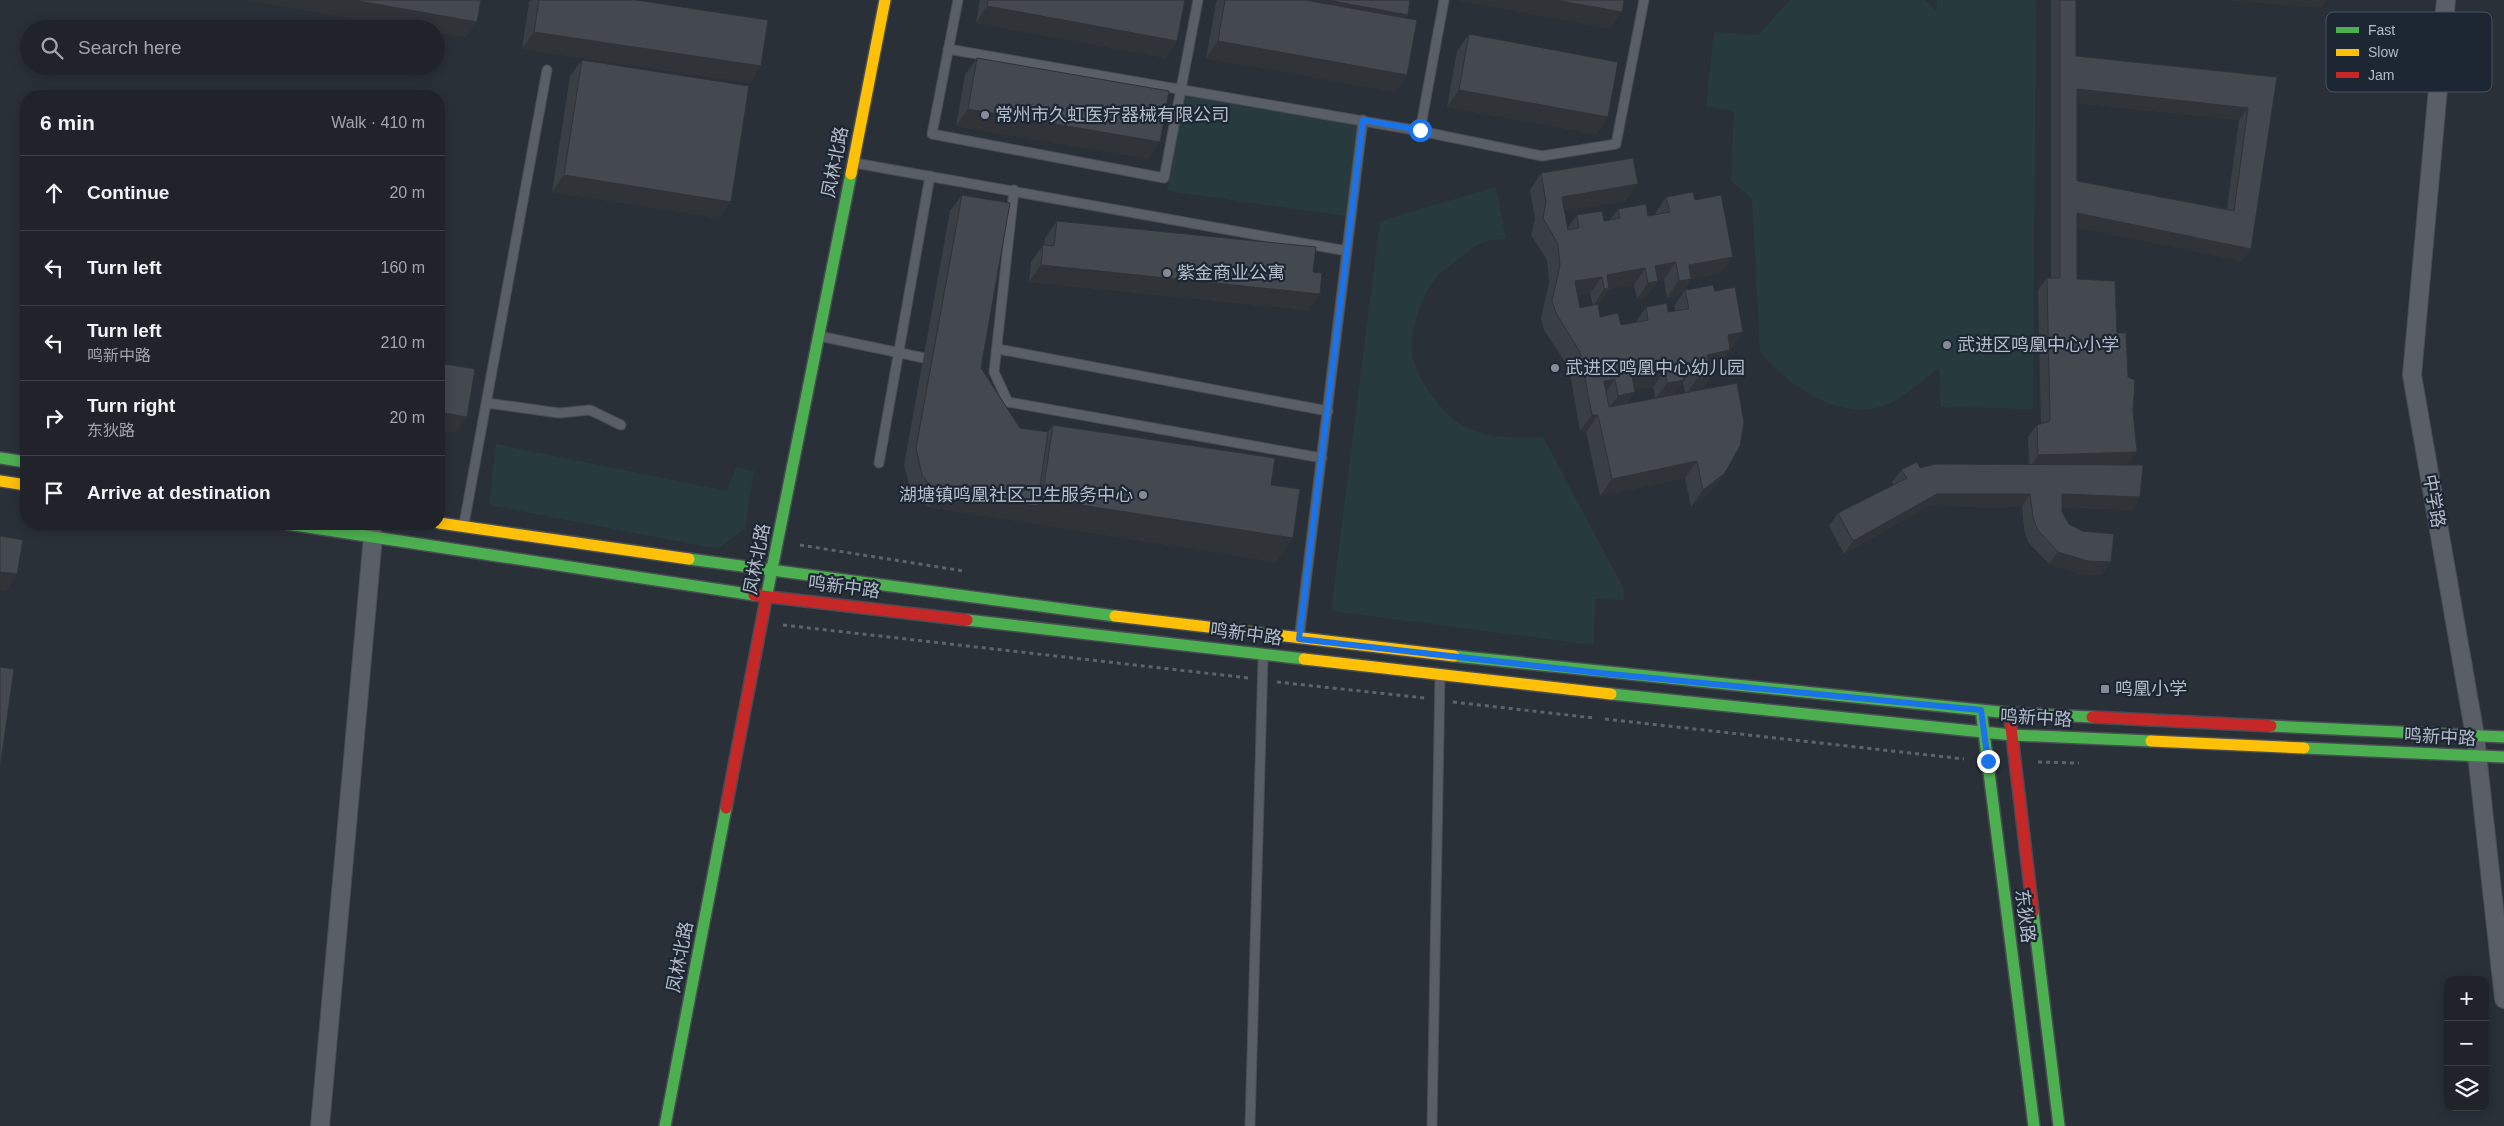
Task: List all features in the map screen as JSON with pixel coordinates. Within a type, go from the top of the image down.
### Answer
[{"type":"main road","name":"凤林北路","points":[[665,1126],[885,0]]},
{"type":"main road","points":[[0,458],[20,461]]},
{"type":"main road","points":[[0,481],[20,484]]},
{"type":"main road","name":"鸣新中路","points":[[445,526],[462,538],[730,592],[1440,674],[2012,735],[2504,757]]},
{"type":"main road","name":"鸣新中路","points":[[330,530],[373,536],[462,538],[772,572],[1299,639],[1600,673],[2010,713],[2504,737]]},
{"type":"main road","name":"东狄路","points":[[1981,710],[2034,1126]]},
{"type":"main road","name":"东狄路","points":[[2010,713],[2059,1126]]},
{"type":"street","name":"中学路","points":[[2438,92],[2412,375],[2475,736],[2504,999]]},
{"type":"street","points":[[320,1126],[373,536]]},
{"type":"lane","points":[[958,0],[932,134],[1164,178],[1198,0]]},
{"type":"lane","points":[[1420,130],[1444,0]]},
{"type":"lane","points":[[948,49],[1420,130],[1542,156],[1616,144],[1644,0]]},
{"type":"lane","points":[[462,538],[547,70]]},
{"type":"lane","points":[[1298,658],[1363,120]]},
{"type":"lane","points":[[853,163],[1014,190],[1347,251]]},
{"type":"lane","points":[[879,463],[930,176]]},
{"type":"lane","points":[[1014,190],[998,349],[989,371],[1008,402],[1322,458]]},
{"type":"lane","points":[[819,336],[946,362]]},
{"type":"lane","points":[[998,349],[1328,410]]},
{"type":"lane","points":[[487,403],[558,413],[590,410],[621,426]]},
{"type":"lane","points":[[1250,1126],[1263,654]]},
{"type":"lane","points":[[1432,1126],[1440,674]]},
{"type":"path","points":[[778,542],[973,572]]},
{"type":"green space","points":[[1790,0],[1925,0],[1936,10],[1937,0],[2036,0],[2033,409],[1941,407],[1939,368],[1893,402],[1869,409],[1851,409],[1833,405],[1799,388],[1771,364],[1760,351],[1752,199],[1731,181],[1734,111],[1706,107],[1714,32],[1758,35]]},
{"type":"green space","points":[[1184,93],[1357,123],[1346,216],[1167,191]]},
{"type":"green space","points":[[1496,187],[1506,239],[1490,240],[1478,245],[1444,270],[1432,284],[1421,304],[1414,326],[1412,348],[1414,363],[1434,398],[1447,414],[1463,426],[1483,434],[1500,437],[1543,437],[1623,587],[1624,600],[1595,599],[1594,645],[1331,611],[1380,221]]},
{"type":"green space","points":[[496,444],[727,491],[736,467],[754,471],[745,528],[718,549],[489,505]]},
{"type":"building","points":[[353,0],[481,0],[477,22]]},
{"type":"building","points":[[539,0],[636,0],[768,20],[761,66],[534,32]]},
{"type":"building","points":[[988,0],[1185,0],[1177,41],[987,6]]},
{"type":"building","points":[[1225,0],[1305,0],[1417,20],[1407,75],[1218,41]]},
{"type":"building","points":[[1327,0],[1410,0],[1408,15]]},
{"type":"building","points":[[1555,0],[1624,0],[1622,12]]},
{"type":"building","points":[[2060,0],[2076,0],[2076,56],[2277,77],[2251,249],[2077,213],[2077,279],[2115,281],[2117,333],[2126,333],[2128,377],[2135,380],[2133,411],[2137,452],[2038,455],[2037,425],[2050,421],[2047,278],[2060,278]],"holes":[[[2077,89],[2248,108],[2234,211],[2077,181]]]},
{"type":"building","points":[[1469,34],[1618,62],[1608,117],[1459,90]]},
{"type":"building","points":[[977,58],[1169,91],[1160,142],[968,109]]},
{"type":"building","points":[[582,60],[749,86],[731,202],[564,175]]},
{"type":"building","points":[[1633,158],[1638,184],[1562,197],[1568,230],[1579,228],[1577,215],[1602,211],[1604,221],[1620,218],[1618,209],[1646,204],[1648,216],[1670,212],[1666,197],[1693,192],[1695,200],[1721,195],[1733,257],[1689,265],[1691,279],[1679,281],[1676,262],[1655,266],[1658,281],[1648,283],[1645,268],[1607,275],[1609,288],[1604,289],[1602,277],[1575,281],[1580,308],[1598,304],[1600,317],[1618,313],[1621,325],[1648,320],[1646,307],[1667,303],[1668,312],[1689,309],[1685,290],[1713,285],[1715,291],[1735,287],[1743,332],[1728,335],[1730,350],[1707,355],[1711,376],[1697,379],[1694,365],[1682,367],[1684,380],[1667,383],[1665,370],[1632,376],[1635,392],[1618,396],[1615,379],[1604,381],[1609,407],[1737,383],[1744,422],[1740,446],[1725,473],[1703,490],[1697,461],[1612,479],[1598,415],[1592,415],[1580,352],[1556,313],[1552,301],[1560,266],[1558,244],[1543,218],[1546,202],[1541,173]]},
{"type":"building","points":[[962,195],[1010,203],[981,368],[1020,428],[1048,432],[1037,506],[941,491],[929,484],[922,475],[916,448]]},
{"type":"building","points":[[1057,221],[1316,247],[1313,272],[1322,273],[1320,294],[1041,265],[1043,245],[1054,246]]},
{"type":"building","points":[[445,364],[475,369],[467,417],[445,413]]},
{"type":"building","name":"湖塘镇鸣凰社区卫生服务中心","points":[[1053,425],[1275,458],[1271,485],[1300,489],[1293,538],[1042,499]]},
{"type":"building","points":[[1917,462],[1920,468],[1935,464],[2143,465],[2140,497],[2062,494],[2062,512],[2069,524],[2082,531],[2114,534],[2111,562],[2088,561],[2058,552],[2037,529],[2033,517],[2030,494],[1937,494],[1853,541],[1838,513],[1907,478],[1901,470]]},
{"type":"building","points":[[0,536],[23,540],[17,574],[0,572]]},
{"type":"building","points":[[0,667],[14,669],[0,768]]},
{"type":"traffic: fast","points":[[766,599],[851,174]]},
{"type":"traffic: fast","points":[[0,458],[20,461]]},
{"type":"traffic: fast","points":[[327,530],[754,595]]},
{"type":"traffic: fast","points":[[689,559],[1115,616]]},
{"type":"traffic: fast","points":[[967,620],[1304,659]]},
{"type":"traffic: fast","points":[[1454,656],[2010,713],[2092,717]]},
{"type":"traffic: fast","points":[[1611,694],[2012,735],[2151,741]]},
{"type":"traffic: fast","points":[[1982,717],[2034,1126]]},
{"type":"traffic: fast","points":[[2271,726],[2504,737]]},
{"type":"traffic: fast","points":[[2304,748],[2504,757]]},
{"type":"traffic: fast","points":[[665,1126],[726,808]]},
{"type":"traffic: fast","points":[[2033,912],[2059,1126]]},
{"type":"traffic: slow","points":[[851,174],[885,0]]},
{"type":"traffic: slow","points":[[0,481],[20,484]]},
{"type":"traffic: slow","points":[[445,524],[689,559]]},
{"type":"traffic: slow","points":[[1115,616],[1454,656]]},
{"type":"traffic: slow","points":[[1304,659],[1611,694]]},
{"type":"traffic: slow","points":[[2151,741],[2304,748]]},
{"type":"traffic: jam","points":[[754,595],[967,620]]},
{"type":"traffic: jam","points":[[726,808],[766,599]]},
{"type":"traffic: jam","points":[[2092,717],[2271,726]]},
{"type":"traffic: jam","points":[[2010,719],[2033,912]]},
{"type":"place","name":"常州市久虹医疗器械有限公司","points":[[985,115]]},
{"type":"place","name":"紫金商业公寓","points":[[1167,273]]},
{"type":"place","name":"武进区鸣凰中心小学","points":[[1947,345]]},
{"type":"place","name":"武进区鸣凰中心幼儿园","points":[[1555,368]]},
{"type":"place","name":"湖塘镇鸣凰社区卫生服务中心","points":[[1143,495]]},
{"type":"place","name":"鸣凰小学","points":[[2105,689]]},
{"type":"route","points":[[1420,130],[1363,120],[1299,639],[1600,673],[1981,710],[1988,761]]}]
